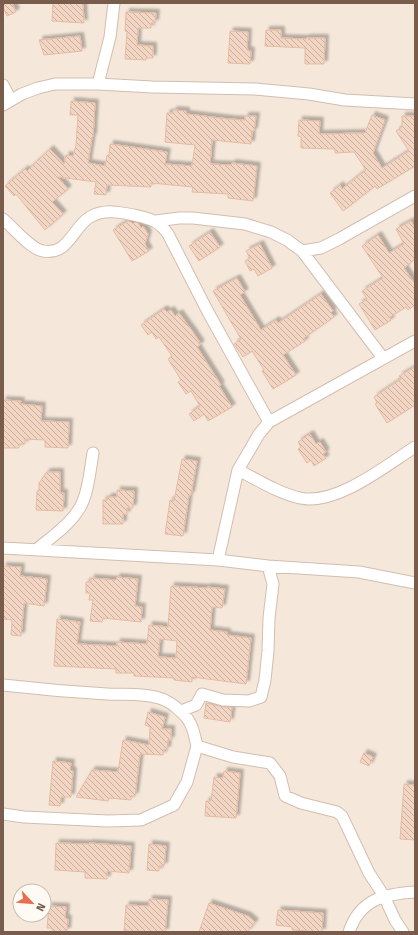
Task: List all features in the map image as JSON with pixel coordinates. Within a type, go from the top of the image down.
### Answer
[{"type":"street","points":[[98,84],[110,38],[114,3]]},
{"type":"street","points":[[3,85],[7,103],[38,88],[55,84],[98,84],[152,87],[255,89],[310,94],[345,100],[415,104]]},
{"type":"street","points":[[302,251],[321,248],[415,196]]},
{"type":"street","points":[[3,220],[34,247],[42,251],[51,252],[67,243],[89,217],[109,211],[121,212],[156,221],[193,218],[245,224],[271,232],[288,240],[302,251],[383,358]]},
{"type":"street","points":[[156,221],[168,234],[208,312],[269,422]]},
{"type":"street","points":[[218,560],[238,470],[259,434],[269,422],[415,341]]},
{"type":"street","points":[[238,470],[289,495],[300,498],[317,499],[348,489],[415,447]]},
{"type":"street","points":[[36,550],[71,520],[78,512],[84,498],[93,453]]},
{"type":"street","points":[[3,548],[218,560],[268,566],[359,572],[415,583]]},
{"type":"street","points":[[181,711],[196,705],[202,694],[223,700],[236,701],[249,701],[261,697],[265,680],[273,584],[268,566]]},
{"type":"street","points":[[3,685],[109,694],[138,694],[163,700],[181,711],[192,727],[197,746],[186,782],[174,805],[141,820],[108,821],[24,817],[3,814]]},
{"type":"street","points":[[197,746],[233,758],[270,763],[280,776],[285,796],[301,803],[340,814],[348,827],[369,873],[384,896],[403,932]]},
{"type":"street","points":[[349,932],[352,923],[360,911],[376,899],[395,893],[415,892]]},
{"type":"shaded area","points":[[3,3],[415,3],[415,932],[3,932]]},
{"type":"building","points":[[3,3],[12,3],[16,12],[7,16]]},
{"type":"building","points":[[53,3],[83,3],[84,23],[52,21]]},
{"type":"building","points":[[126,12],[156,13],[155,23],[151,23],[151,28],[138,28],[137,45],[153,46],[153,58],[146,58],[146,60],[125,59],[127,32],[125,31]]},
{"type":"building","points":[[266,30],[281,30],[281,38],[325,38],[324,64],[305,64],[305,48],[265,46]]},
{"type":"building","points":[[230,31],[248,32],[247,50],[251,51],[250,64],[228,63]]},
{"type":"building","points":[[80,36],[82,51],[44,55],[39,40]]},
{"type":"building","points":[[71,101],[95,103],[93,137],[88,163],[105,166],[107,155],[109,156],[110,144],[167,152],[165,164],[192,166],[195,145],[165,142],[167,113],[173,113],[173,110],[186,111],[186,114],[229,119],[245,120],[245,116],[256,116],[254,131],[252,131],[251,144],[212,140],[210,164],[231,165],[232,163],[257,166],[253,201],[228,198],[228,194],[192,192],[193,187],[151,183],[151,187],[107,185],[106,195],[94,194],[96,182],[58,177],[68,189],[52,202],[63,214],[45,230],[16,194],[14,196],[5,186],[25,169],[27,171],[50,149],[64,164],[66,155],[73,156],[76,145],[78,115],[70,115]]},
{"type":"building","points":[[372,115],[385,120],[373,153],[382,168],[409,151],[396,131],[402,127],[402,116],[415,116],[415,166],[377,189],[375,186],[343,211],[330,193],[340,185],[342,189],[366,170],[354,152],[335,153],[335,149],[301,148],[301,137],[298,136],[299,120],[320,121],[319,134],[365,133]]},
{"type":"building","points":[[128,221],[133,224],[135,222],[138,223],[141,228],[143,226],[148,234],[145,244],[149,251],[132,261],[113,230]]},
{"type":"building","points":[[411,221],[415,228],[415,259],[404,268],[415,284],[415,305],[408,310],[406,307],[390,317],[391,320],[375,330],[359,304],[367,299],[362,291],[383,278],[362,246],[378,235],[389,253],[404,244],[396,229]]},
{"type":"building","points":[[210,232],[220,247],[199,261],[189,246]]},
{"type":"building","points":[[260,244],[272,268],[258,276],[254,269],[250,271],[245,261],[250,258],[246,251]]},
{"type":"building","points":[[237,278],[245,292],[240,295],[261,330],[276,320],[278,323],[321,294],[333,311],[331,313],[334,317],[304,338],[305,341],[283,355],[296,375],[273,389],[262,371],[264,370],[252,351],[243,357],[234,344],[241,339],[213,291]]},
{"type":"building","points":[[164,309],[167,312],[171,310],[175,316],[179,313],[193,332],[201,344],[197,347],[221,385],[219,386],[232,407],[208,421],[204,414],[194,421],[189,414],[200,406],[191,391],[186,394],[178,382],[181,380],[168,359],[172,356],[159,337],[156,339],[152,332],[148,335],[141,325]]},
{"type":"building","points":[[415,367],[415,405],[387,423],[375,404],[377,403],[374,397],[401,379],[399,376]]},
{"type":"building","points":[[3,400],[21,401],[20,404],[42,406],[41,421],[69,422],[68,448],[45,447],[45,440],[25,439],[25,444],[19,444],[19,448],[3,448]]},
{"type":"building","points":[[310,434],[316,444],[320,442],[326,452],[323,454],[326,458],[314,466],[311,460],[307,463],[298,449],[301,447],[298,442]]},
{"type":"building","points":[[182,459],[197,461],[191,495],[189,495],[183,536],[165,534],[170,500],[174,501]]},
{"type":"building","points":[[47,472],[60,472],[60,493],[64,493],[63,511],[36,510],[39,483]]},
{"type":"building","points":[[117,490],[134,491],[133,508],[127,508],[127,514],[123,514],[123,524],[103,524],[103,500],[107,500],[108,497],[117,497]]},
{"type":"building","points":[[3,566],[21,567],[20,576],[47,579],[44,606],[24,603],[21,636],[11,635],[12,620],[3,619]]},
{"type":"building","points":[[117,577],[138,579],[135,606],[142,607],[141,622],[103,618],[102,622],[90,621],[93,600],[89,600],[90,593],[86,593],[86,582],[91,582],[91,578],[116,580]]},
{"type":"building","points":[[171,586],[225,589],[222,608],[212,607],[210,630],[227,632],[227,635],[251,638],[246,684],[192,677],[192,682],[174,680],[174,678],[134,676],[134,673],[116,673],[116,669],[54,666],[57,619],[80,622],[77,644],[117,646],[117,642],[147,644],[149,625],[168,627]],"holes":[[[160,639],[177,641],[176,658],[158,657]]]},
{"type":"building","points":[[206,703],[223,707],[232,707],[230,722],[204,718]]},
{"type":"building","points":[[148,712],[165,717],[162,729],[171,729],[171,740],[168,740],[167,750],[164,749],[163,755],[140,754],[135,796],[131,796],[131,800],[109,798],[108,801],[76,797],[92,770],[118,772],[123,740],[149,745],[150,727],[145,725]]},
{"type":"building","points":[[364,753],[373,757],[369,766],[360,762]]},
{"type":"building","points":[[53,761],[71,763],[70,770],[73,771],[71,797],[61,797],[60,806],[49,805]]},
{"type":"building","points":[[224,771],[240,773],[236,818],[205,816],[206,801],[211,801],[214,777],[223,778]]},
{"type":"building","points":[[404,784],[415,785],[415,840],[400,839]]},
{"type":"building","points":[[56,843],[89,843],[131,846],[129,873],[107,871],[107,879],[85,878],[85,872],[55,870]]},
{"type":"building","points":[[149,844],[166,846],[164,866],[159,866],[159,871],[147,870]]},
{"type":"building","points":[[149,899],[168,900],[165,932],[124,931],[126,905],[149,906]]},
{"type":"building","points":[[209,903],[248,916],[255,922],[247,932],[199,932]]},
{"type":"building","points":[[52,906],[66,907],[65,918],[68,919],[67,931],[52,932],[52,928],[47,928],[47,923],[52,923]]},
{"type":"building","points":[[278,910],[323,913],[322,932],[292,930],[292,927],[276,925]]}]
